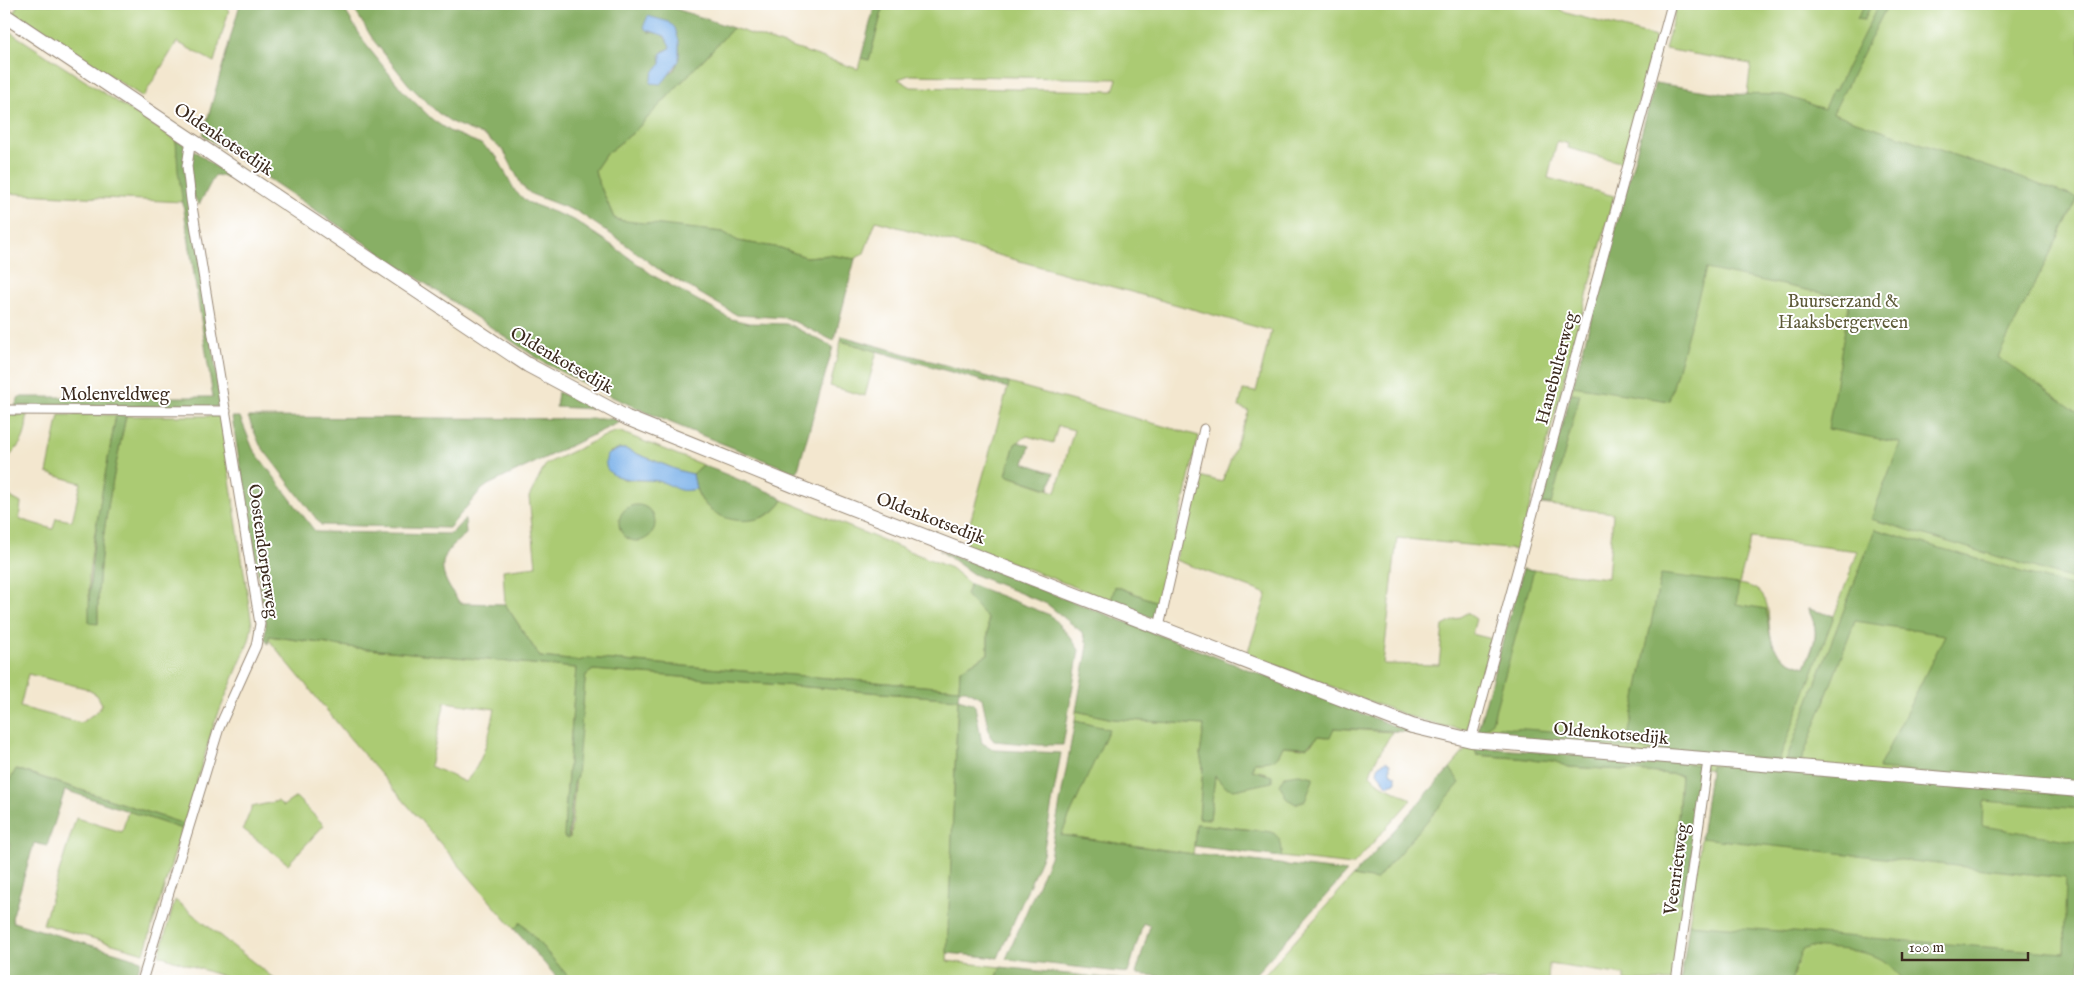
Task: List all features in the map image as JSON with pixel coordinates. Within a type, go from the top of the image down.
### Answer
[{"type":"street","name":"Hanebulterweg","points":[[1471,740],[1672,4]]},
{"type":"street","name":"Oldenkotsedijk","points":[[4,15],[528,365],[606,408],[798,487],[1412,726],[1471,740],[1708,761],[2080,790]]},
{"type":"street","name":"Oostendorperweg","points":[[142,981],[219,728],[258,638],[260,624],[186,166],[191,139]]},
{"type":"street","name":"Molenveldweg","points":[[4,410],[226,411]]},
{"type":"street","points":[[1159,627],[1204,428]]},
{"type":"street","name":"Veenrietweg","points":[[1676,981],[1708,761]]},
{"type":"green space","points":[[18,4],[220,4],[229,10],[214,62],[177,42],[143,97],[14,13]]},
{"type":"green space","points":[[240,4],[341,4],[367,46],[403,91],[433,120],[449,131],[481,144],[497,157],[515,191],[527,202],[574,220],[654,276],[731,319],[749,323],[788,324],[833,347],[797,473],[637,408],[543,362],[203,135]]},
{"type":"green space","points":[[351,4],[661,4],[733,28],[634,132],[606,154],[595,170],[596,176],[614,218],[617,220],[723,232],[738,241],[781,248],[806,257],[830,255],[855,259],[834,341],[787,318],[737,315],[658,269],[578,212],[531,194],[522,186],[504,151],[485,136],[453,123],[438,113],[409,85],[374,41]],"holes":[[[675,28],[679,43],[679,60],[677,65],[664,81],[650,83],[654,71],[661,64],[660,55],[663,51],[669,49],[670,46],[662,35],[648,32]]]},
{"type":"green space","points":[[875,4],[884,4],[869,60],[861,58]]},
{"type":"green space","points":[[884,4],[1550,4],[1566,13],[1656,37],[1623,163],[1568,148],[1569,144],[1557,141],[1548,178],[1614,196],[1518,550],[1397,538],[1383,664],[1439,665],[1443,626],[1467,613],[1476,619],[1472,634],[1492,639],[1467,730],[1437,725],[1408,716],[1247,654],[1267,594],[1175,560],[1196,475],[1222,482],[1249,411],[1239,407],[1243,390],[1256,392],[1271,331],[876,221],[864,253],[855,259],[830,255],[806,257],[781,248],[738,241],[723,232],[626,222],[614,218],[595,170],[606,154],[634,132],[733,28],[858,69],[861,58],[869,60]],"holes":[[[910,75],[1117,79],[1113,91],[911,87],[898,79]]]},
{"type":"green space","name":"Buurserzand & Haaksbergerveen","points":[[1677,4],[2080,4],[2080,981],[1680,981],[1691,924],[1689,924],[1701,838],[1703,838],[1714,770],[1478,736],[1523,569],[1608,578],[1613,513],[1541,504],[1655,85],[1747,95],[1751,64],[1665,49]],"holes":[[[1751,538],[1858,551],[1834,616],[1808,609],[1814,625],[1815,638],[1805,667],[1788,660],[1778,651],[1772,641],[1768,608],[1764,598],[1757,590],[1739,584]]]},
{"type":"green space","points":[[1865,4],[1872,4],[1864,20],[1857,19]]},
{"type":"green space","points":[[1879,4],[1888,4],[1833,113],[2078,198],[1998,357],[2080,414],[2080,581],[1871,519],[1900,443],[1828,429],[1850,299],[1706,269],[1669,401],[1573,386],[1655,83],[1726,94],[1783,95],[1824,109],[1832,90],[1835,91]]},
{"type":"green space","points":[[4,28],[176,140],[183,202],[4,193]]},
{"type":"green space","points":[[176,140],[186,145],[221,407],[15,406],[19,397],[213,397],[178,171]]},
{"type":"green space","points":[[192,149],[230,177],[215,175],[199,205],[193,193],[191,178],[190,163]]},
{"type":"green space","points":[[842,336],[1009,383],[1008,388],[841,341]]},
{"type":"green space","points":[[841,341],[877,351],[865,396],[830,386]]},
{"type":"green space","points":[[1009,383],[1199,436],[1159,603],[1116,586],[1111,601],[964,544]],"holes":[[[1058,426],[1074,430],[1056,492],[1006,475],[1015,444],[1027,436],[1053,443]]]},
{"type":"green space","points":[[558,392],[592,409],[556,407]]},
{"type":"green space","points":[[1571,393],[1580,394],[1551,504],[1541,503]]},
{"type":"green space","points":[[4,415],[27,415],[23,438],[4,464]]},
{"type":"green space","points":[[59,415],[116,415],[89,574],[89,597],[98,624],[102,545],[110,493],[126,416],[219,416],[221,420],[252,625],[249,641],[214,724],[184,824],[17,769],[4,791],[4,488],[12,498],[21,503],[19,519],[53,529],[56,518],[72,521],[81,483],[47,473]],"holes":[[[28,674],[85,688],[97,695],[102,704],[99,710],[81,723],[20,707]]]},
{"type":"green space","points":[[116,415],[126,416],[110,493],[102,545],[98,624],[89,623],[91,570]]},
{"type":"green space","points":[[232,417],[240,417],[253,449],[317,532],[451,534],[465,519],[466,534],[448,551],[444,558],[443,566],[447,583],[460,603],[505,604],[540,657],[579,661],[588,658],[959,689],[960,670],[988,654],[988,619],[966,595],[970,584],[1050,615],[1079,650],[1063,745],[994,741],[990,736],[982,698],[966,690],[959,690],[958,699],[593,670],[586,675],[585,681],[577,775],[574,784],[568,839],[564,837],[565,814],[576,668],[357,648],[269,636],[268,644],[265,638],[266,622]]},
{"type":"green space","points":[[248,417],[614,419],[620,422],[488,485],[480,491],[449,528],[321,525],[260,445]]},
{"type":"green space","points":[[618,431],[703,465],[693,474],[680,471],[625,449],[619,449],[610,452],[623,479],[658,481],[684,490],[696,489],[703,502],[709,508],[728,517],[738,519],[749,520],[769,514],[783,500],[951,568],[970,584],[966,595],[988,619],[988,654],[960,670],[959,689],[588,658],[579,661],[540,657],[505,604],[503,570],[536,566],[529,497],[546,464]],"holes":[[[631,507],[628,539],[621,531],[620,522],[623,514]]]},
{"type":"green space","points":[[1019,442],[1030,446],[1024,463],[1054,473],[1049,489],[1006,475],[1015,444]]},
{"type":"green space","points":[[703,465],[774,494],[783,500],[776,509],[756,519],[745,521],[733,520],[722,516],[712,511],[704,503],[697,490],[693,474]]},
{"type":"green space","points":[[637,505],[644,506],[650,510],[654,516],[654,530],[650,536],[644,540],[637,541],[630,540],[624,536],[620,530],[619,523],[620,516],[624,510],[630,506]]},
{"type":"green space","points":[[1875,529],[2080,589],[2080,785],[1878,769],[1945,635],[1855,621],[1801,762],[1786,760]]},
{"type":"green space","points":[[939,550],[1410,732],[1334,728],[1330,737],[1319,736],[1306,747],[1283,746],[1278,756],[1273,760],[1254,762],[1252,770],[1272,776],[1272,782],[1234,790],[1224,786],[1215,776],[1210,819],[1199,818],[1203,767],[1200,755],[1204,725],[1113,719],[1076,711],[1088,646],[1083,633],[1047,604],[973,574]]},
{"type":"green space","points":[[1523,569],[1534,570],[1492,722],[1478,736],[1479,726]]},
{"type":"green space","points":[[1661,574],[1739,584],[1736,604],[1766,609],[1771,638],[1778,652],[1793,663],[1805,667],[1812,652],[1815,638],[1814,625],[1808,609],[1834,616],[1779,760],[1490,737],[1499,727],[1628,737]]},
{"type":"green space","points":[[1115,586],[1159,603],[1155,619],[1111,601]]},
{"type":"green space","points":[[268,636],[357,648],[576,668],[565,814],[570,838],[585,681],[586,675],[593,670],[958,699],[947,961],[1001,967],[995,981],[572,981],[521,922],[514,929],[348,736],[269,640]],"holes":[[[445,702],[495,709],[481,757],[465,782],[430,766]]]},
{"type":"green space","points":[[958,699],[972,703],[975,706],[982,743],[995,750],[1061,753],[1043,854],[998,958],[947,953]]},
{"type":"green space","points":[[1076,711],[1113,719],[1205,725],[1200,754],[1203,767],[1199,818],[1210,819],[1215,775],[1224,786],[1267,773],[1252,770],[1254,762],[1263,762],[1279,755],[1283,746],[1302,748],[1310,745],[1319,736],[1327,737],[1334,728],[1392,732],[1370,775],[1379,783],[1411,800],[1353,865],[1281,857],[1282,851],[1266,831],[1197,824],[1193,854],[1061,835],[1108,729],[1075,721]]},
{"type":"green space","points":[[1075,721],[1109,729],[1061,835],[1193,854],[1347,872],[1249,981],[1208,981],[1136,974],[1150,926],[1143,923],[1128,973],[1006,959],[1050,857]]},
{"type":"green space","points":[[1468,747],[1474,747],[1477,755],[1554,761],[1568,767],[1681,775],[1672,901],[1685,903],[1674,981],[1624,981],[1624,975],[1549,964],[1548,981],[1259,981],[1353,876],[1376,879],[1459,783],[1450,768]]},
{"type":"green space","points":[[1474,747],[1705,765],[1685,903],[1672,901],[1681,775],[1568,767],[1554,761],[1477,755]]},
{"type":"green space","points":[[1711,765],[2080,796],[2080,809],[1985,801],[1983,803],[1982,826],[2080,842],[2080,981],[1905,981],[1893,968],[1872,955],[1855,951],[1810,947],[1802,950],[1791,981],[1681,981],[1689,924],[2064,953],[2066,878],[1701,838]]},
{"type":"green space","points":[[1450,768],[1460,783],[1376,880],[1353,876]]},
{"type":"green space","points":[[16,769],[184,824],[182,829],[65,790],[47,846],[34,843],[12,918],[13,922],[141,960],[135,981],[4,981],[4,864],[10,844],[4,840],[4,791]]},
{"type":"green space","points":[[1299,774],[1313,777],[1313,780],[1305,801],[1296,804],[1287,799],[1280,785],[1285,776]]},
{"type":"green space","points":[[296,797],[324,825],[288,864],[243,829],[252,807],[278,801],[283,806]]},
{"type":"green space","points":[[128,811],[182,829],[144,953],[43,924],[76,818],[122,832]]},
{"type":"green space","points":[[1196,824],[1272,832],[1281,843],[1281,857],[1194,846]]},
{"type":"green space","points":[[175,900],[277,981],[224,981],[225,977],[159,955]]},
{"type":"green space","points":[[521,922],[572,981],[560,981],[514,929]]},
{"type":"green space","points":[[1001,967],[1135,981],[995,981]]},
{"type":"water","points":[[648,16],[669,22],[675,28],[679,41],[679,61],[660,84],[650,83],[654,71],[661,64],[661,53],[669,49],[670,46],[665,36],[645,29],[644,25]]},
{"type":"water","points":[[619,449],[625,449],[680,471],[693,474],[696,489],[679,490],[658,481],[615,476],[606,465],[607,455]]},
{"type":"water","points":[[1386,761],[1390,764],[1390,772],[1396,776],[1396,783],[1387,785],[1377,772],[1379,765]]}]
